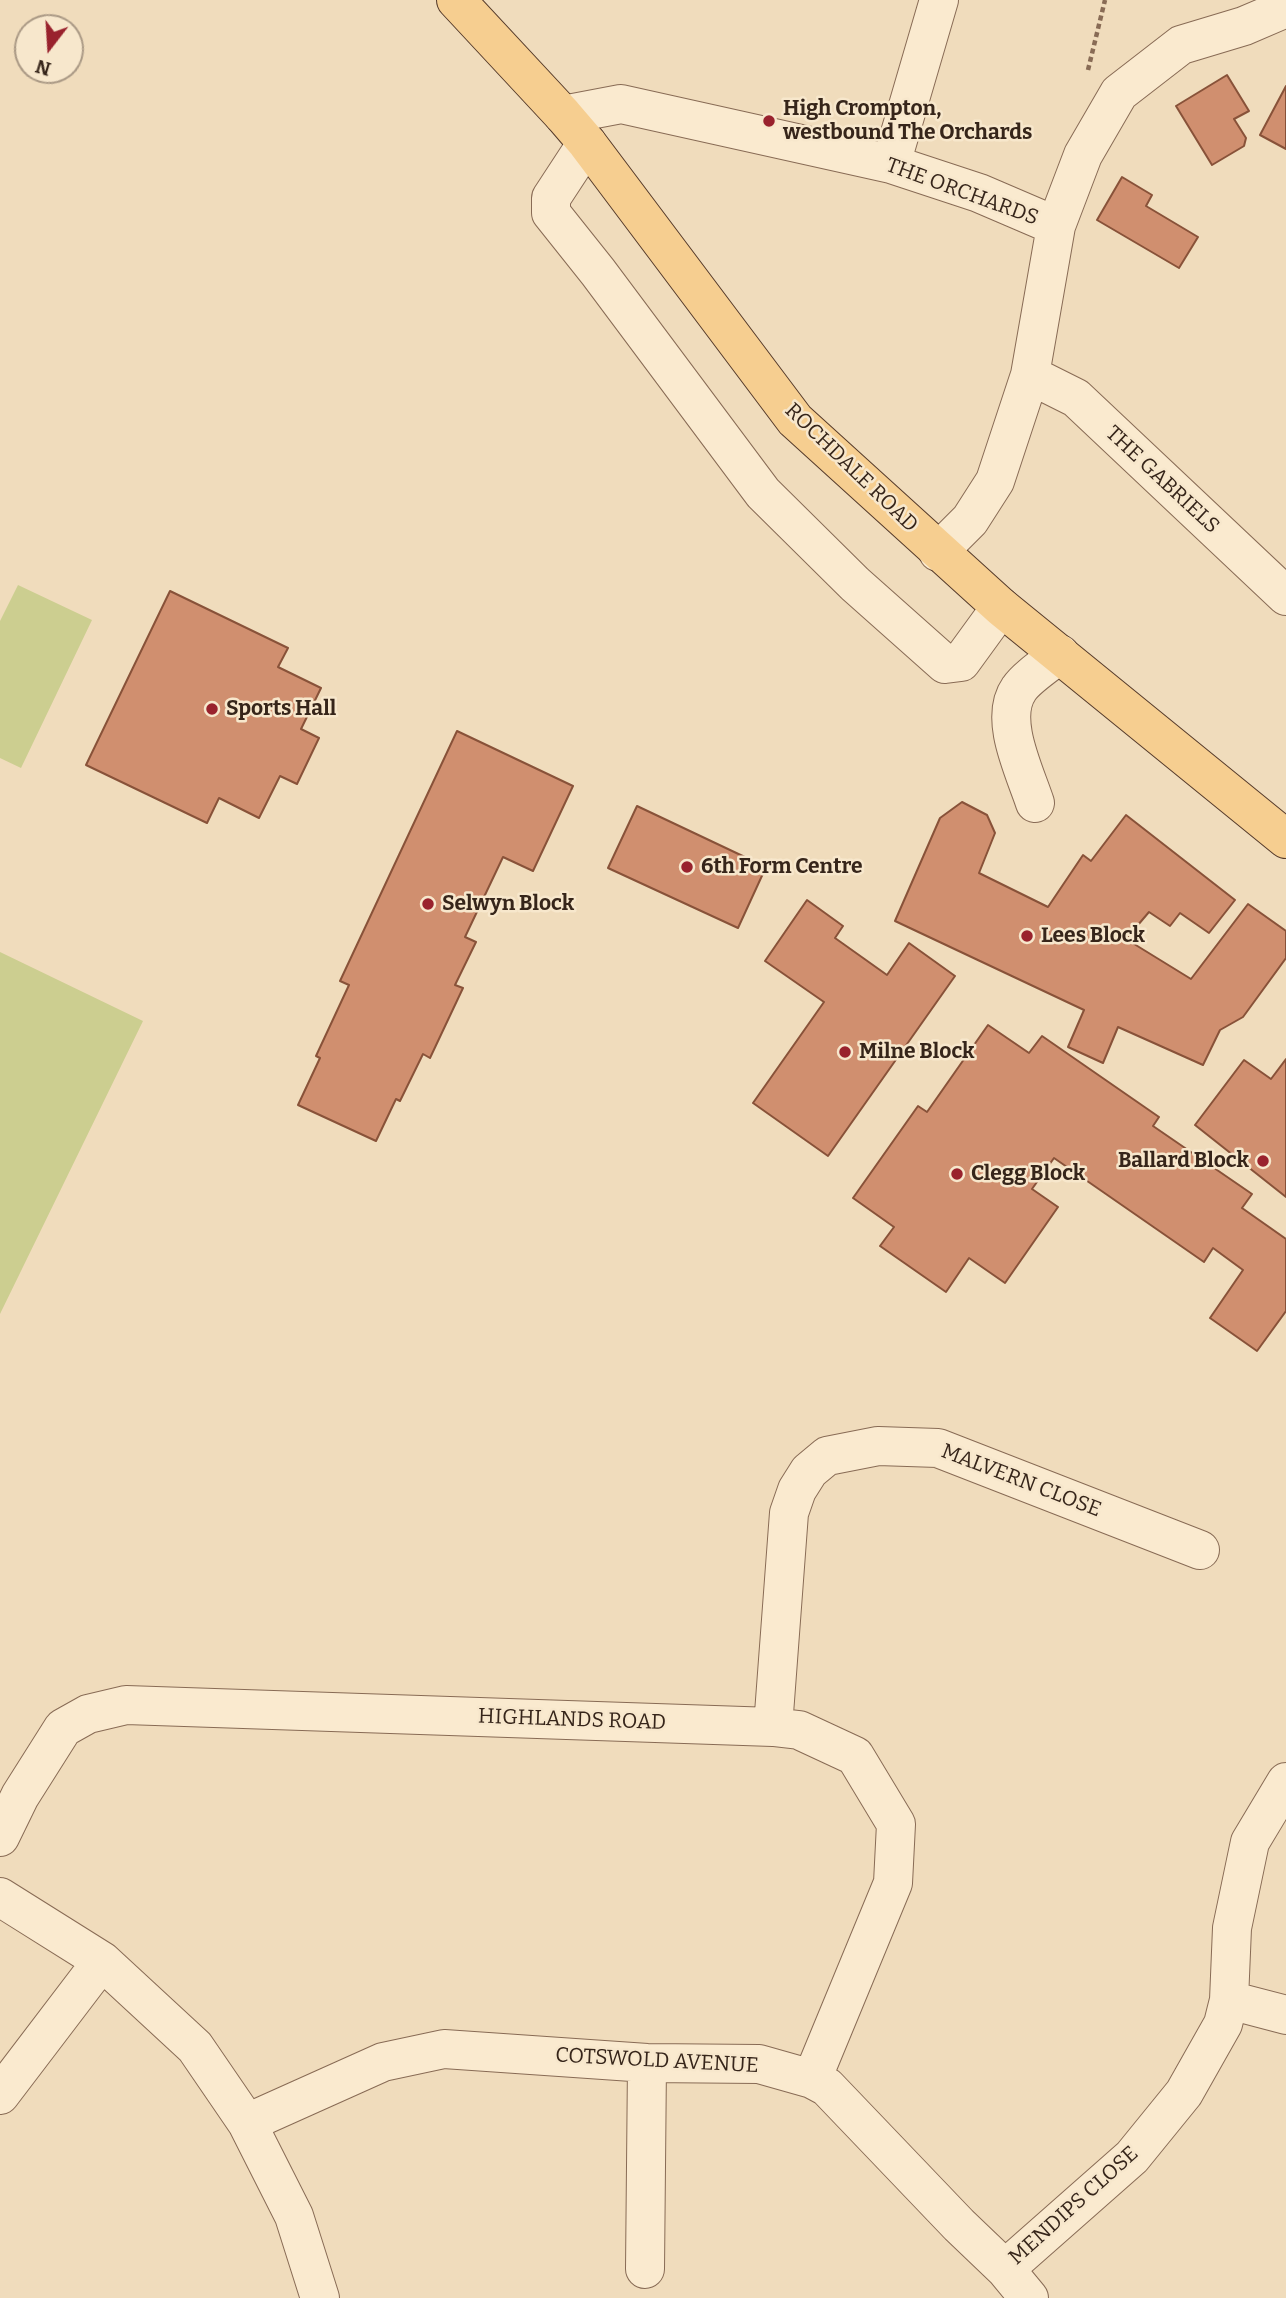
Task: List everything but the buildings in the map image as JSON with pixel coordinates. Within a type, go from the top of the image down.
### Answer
[{"type":"main road","name":"ROCHDALE ROAD","points":[[456,0],[575,129],[795,420],[1000,607],[1286,839]]},
{"type":"street","points":[[891,164],[939,0]]},
{"type":"street","points":[[1056,226],[1083,155],[1119,93],[1181,45],[1244,26],[1286,8]]},
{"type":"street","name":"THE ORCHARDS","points":[[575,129],[621,104],[891,164],[979,194],[1056,226],[1030,375],[996,481],[970,520],[938,552]]},
{"type":"street","points":[[575,129],[551,198],[551,213],[763,493],[855,584],[945,664],[961,662],[1000,607]]},
{"type":"street","name":"THE GABRIELS","points":[[1030,375],[1076,398],[1286,596]]},
{"type":"street","points":[[1035,803],[1010,726],[1012,706],[1019,689],[1060,654]]},
{"type":"street","name":"MALVERN CLOSE","points":[[773,1727],[789,1513],[797,1489],[809,1471],[827,1456],[878,1446],[938,1447],[1200,1550]]},
{"type":"street","name":"HIGHLANDS ROAD","points":[[0,1838],[20,1796],[63,1728],[88,1714],[126,1705],[799,1730],[855,1756],[896,1824],[892,1883],[812,2079]]},
{"type":"street","name":"MENDIPS CLOSE","points":[[1005,2269],[1132,2157],[1184,2093],[1223,2024],[1229,2000],[1232,1928],[1250,1842],[1286,1782]]},
{"type":"street","points":[[0,1897],[102,1961],[195,2047],[247,2123],[294,2216],[320,2298]]},
{"type":"street","points":[[0,2095],[102,1961]]},
{"type":"street","points":[[1229,2000],[1286,2015]]},
{"type":"street","name":"COTSWOLD AVENUE","points":[[247,2123],[383,2062],[444,2049],[647,2063],[759,2064],[812,2079],[827,2087],[959,2225],[1005,2269],[1029,2298]]},
{"type":"street","points":[[645,2269],[647,2063]]},
{"type":"green space","points":[[18,585],[92,620],[21,768],[0,758],[0,621]]},
{"type":"green space","points":[[0,952],[143,1021],[0,1314]]},
{"type":"place","name":"High Crompton, westbound The Orchards","points":[[769,121]]},
{"type":"place","name":"Sports Hall","points":[[212,709]]},
{"type":"place","name":"6th Form Centre","points":[[687,867]]},
{"type":"place","name":"Selwyn Block","points":[[428,904]]},
{"type":"place","name":"Lees Block","points":[[1027,936]]},
{"type":"place","name":"Milne Block","points":[[845,1052]]},
{"type":"place","name":"Ballard Block","points":[[1263,1161]]},
{"type":"place","name":"Clegg Block","points":[[957,1174]]}]
